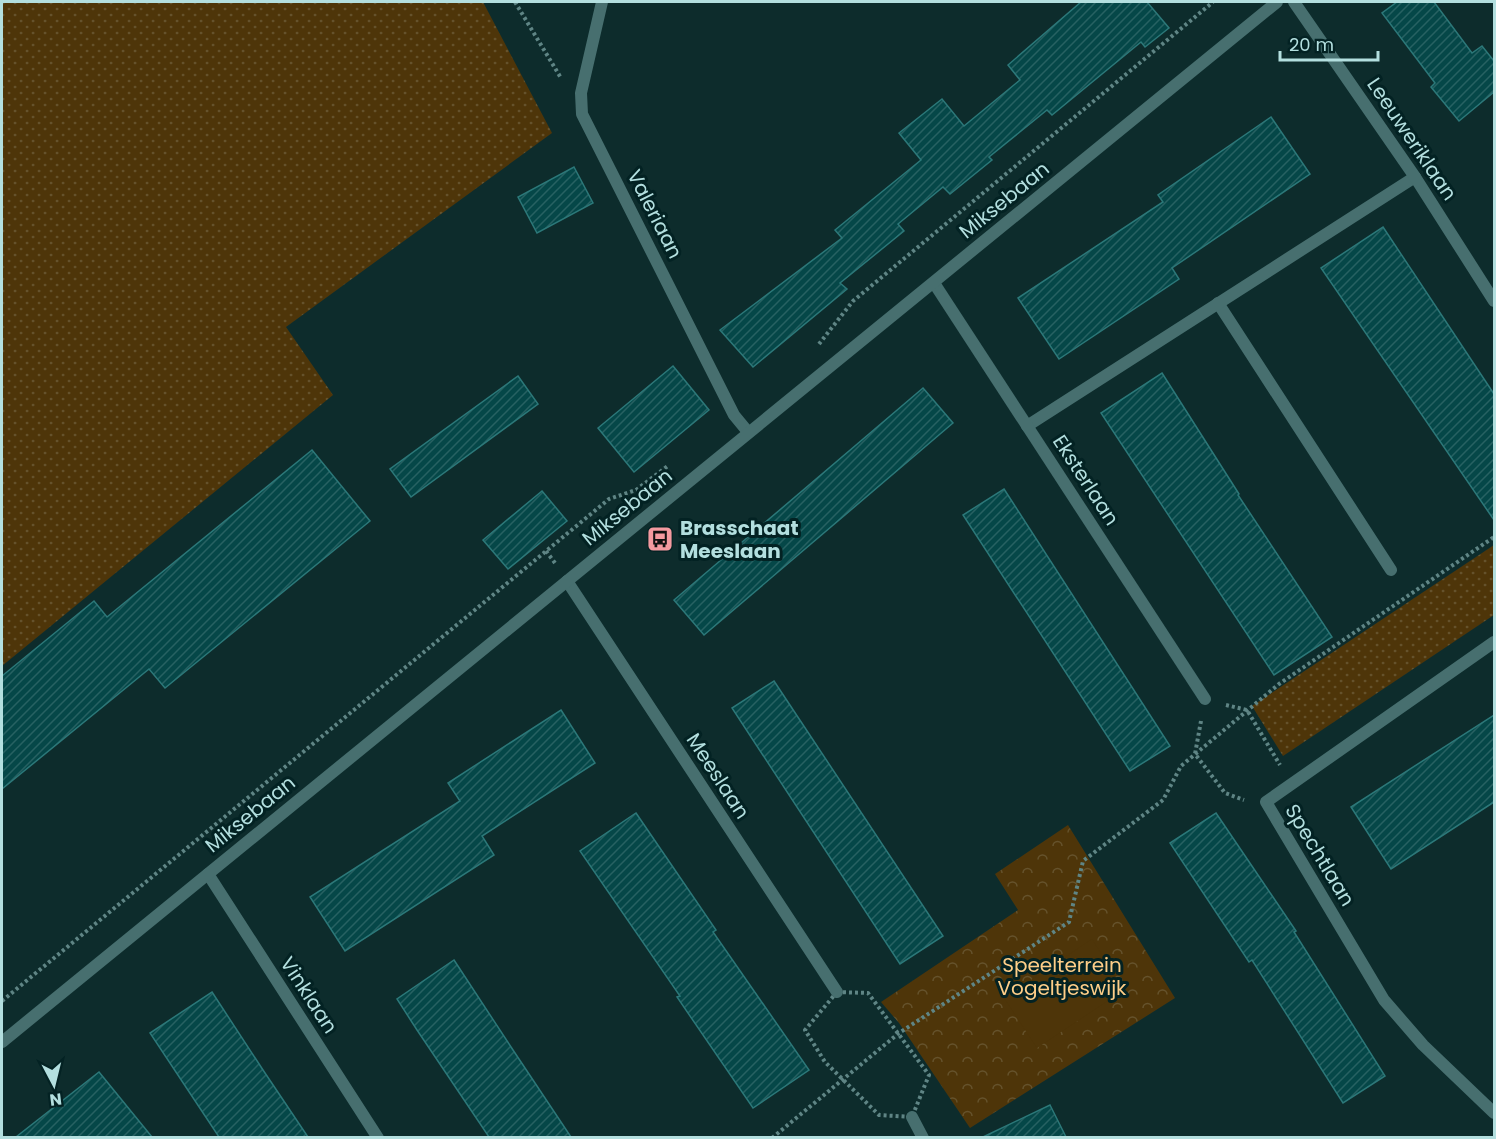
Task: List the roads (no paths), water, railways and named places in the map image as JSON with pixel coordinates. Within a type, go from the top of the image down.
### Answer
[{"type":"street","name":"Valeriaan","points":[[602,2],[581,93],[582,114],[734,415],[748,432]]},
{"type":"street","name":"Miksebaan","points":[[2,1042],[1277,2]]},
{"type":"street","name":"Leeuweriklaan","points":[[1294,2],[1415,177],[1494,301]]},
{"type":"street","points":[[1027,426],[1415,177]]},
{"type":"street","name":"Eksterlaan","points":[[934,283],[1205,699]]},
{"type":"street","points":[[1218,303],[1391,570]]},
{"type":"street","name":"Meeslaan","points":[[567,581],[837,992]]},
{"type":"street","name":"Spechtlaan","points":[[1494,642],[1266,802],[1384,1000],[1423,1045],[1494,1113]]},
{"type":"street","name":"Vinklaan","points":[[207,874],[378,1137]]},
{"type":"street","points":[[912,1117],[923,1137]]},
{"type":"place","name":"Brasschaat Meeslaan","points":[[660,539]]},
{"type":"park label","name":"Speelterrein Vogeltjeswijk","points":[[1062,976]]}]
